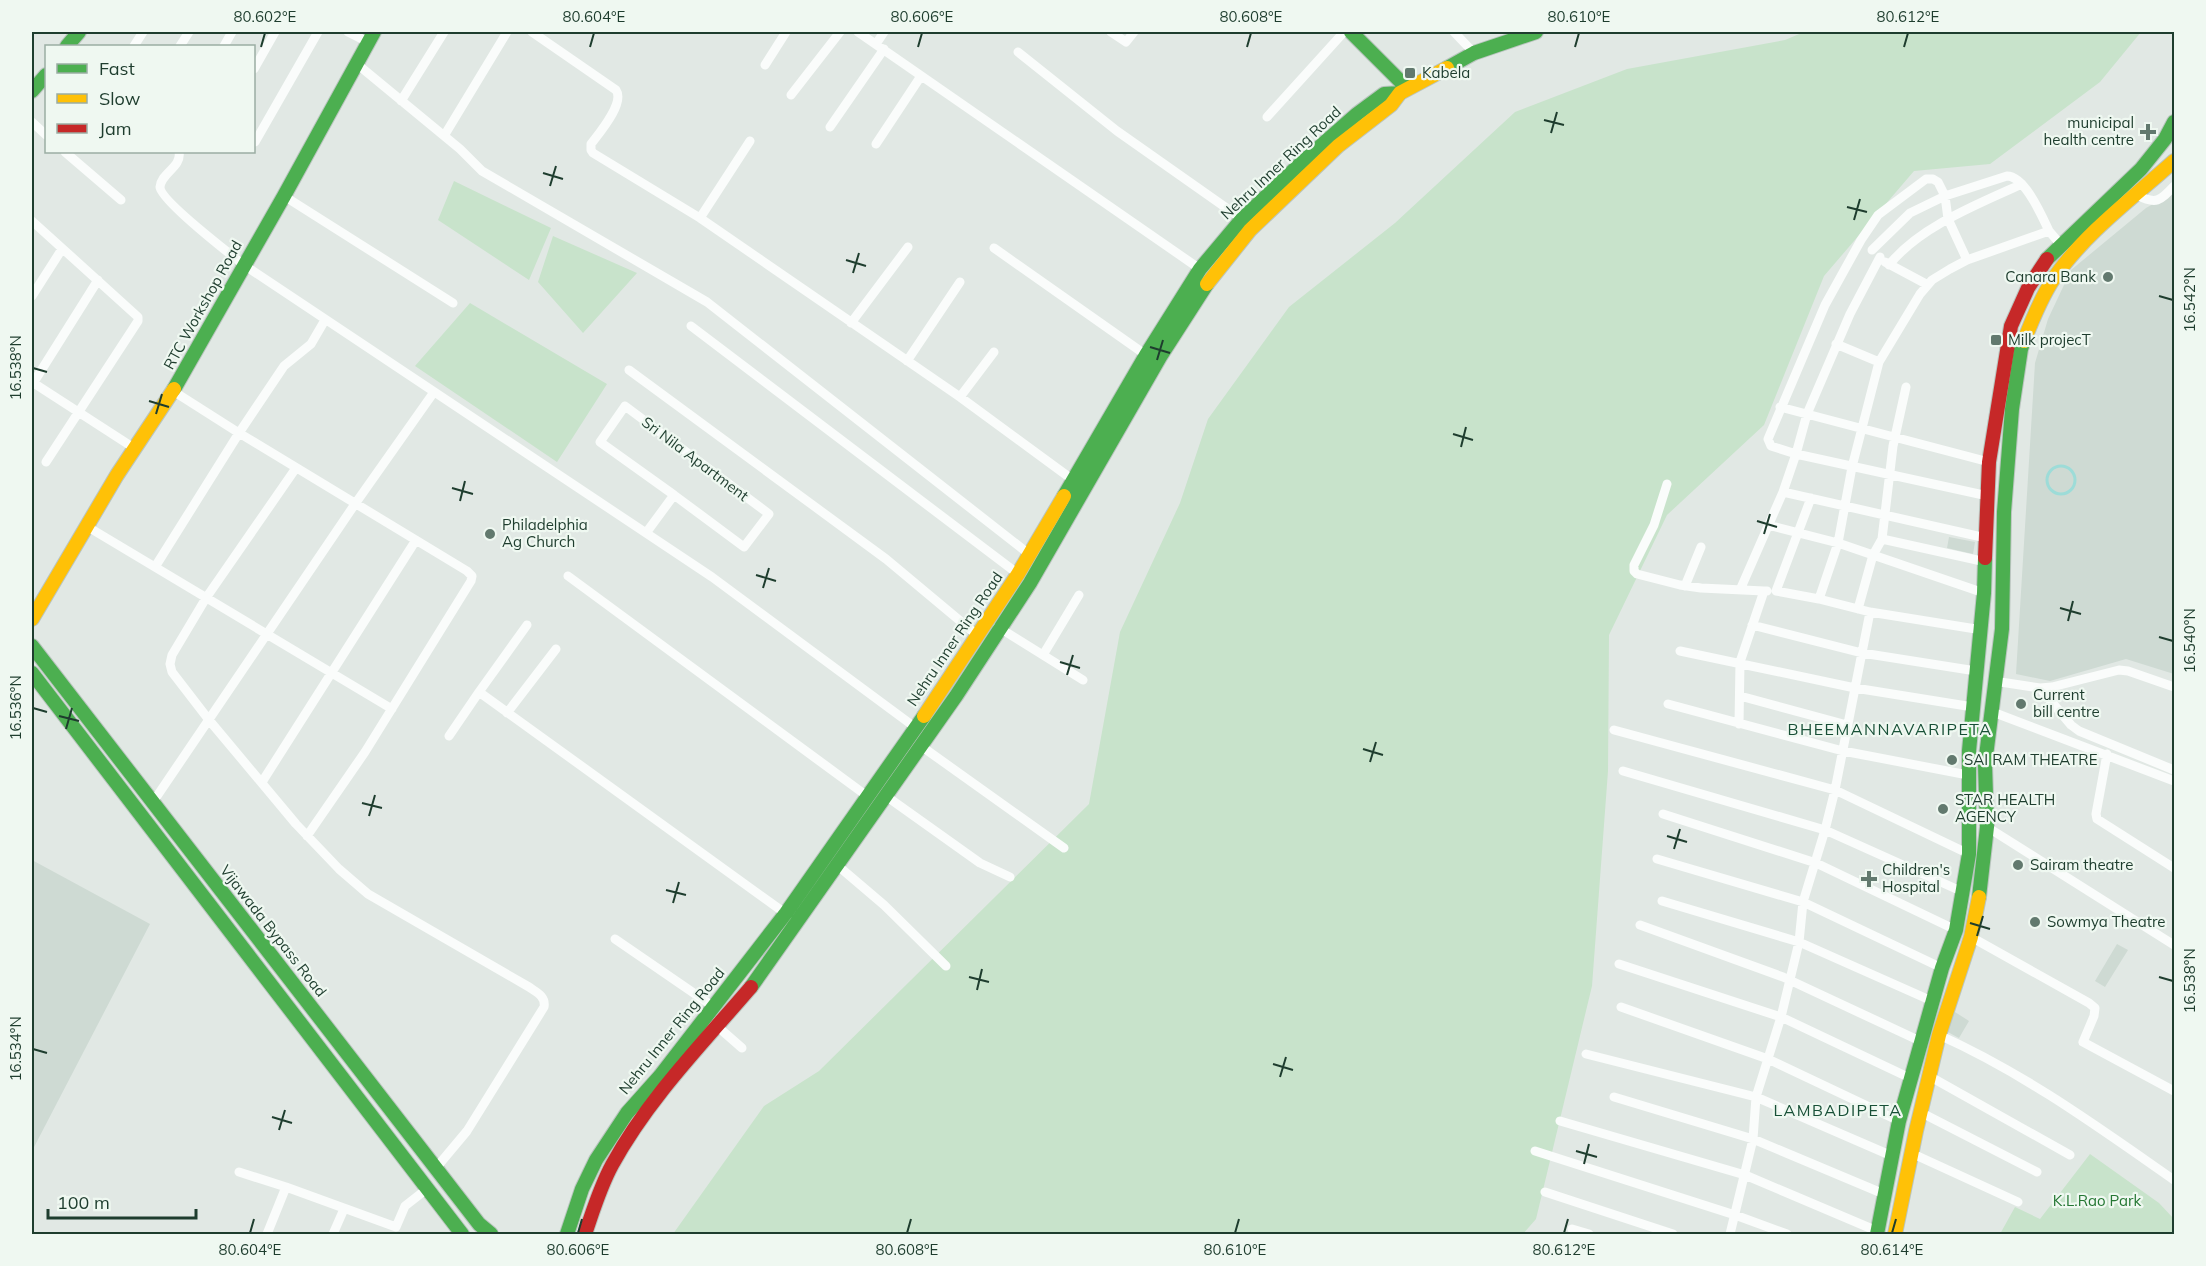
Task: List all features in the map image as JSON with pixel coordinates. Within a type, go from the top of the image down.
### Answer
[{"type":"main road","points":[[69,45],[79,32]]},
{"type":"main road","points":[[1351,32],[1404,90]]},
{"type":"main road","name":"Nehru Inner Ring Road","points":[[567,1234],[582,1189],[596,1160],[627,1113],[660,1076],[786,913],[916,728],[1018,574],[1200,269],[1242,219],[1300,164],[1357,114],[1384,94],[1404,90],[1474,53],[1536,32]]},
{"type":"main road","name":"RTC Workshop Road","points":[[32,620],[134,448],[173,390],[284,196],[371,37]]},
{"type":"main road","points":[[32,92],[45,76]]},
{"type":"main road","name":"Nehru Inner Ring Road","points":[[585,1234],[599,1193],[612,1165],[661,1092],[755,981],[921,746],[1001,628],[1077,504],[1160,357],[1211,278],[1256,224],[1338,146],[1391,105],[1404,90]]},
{"type":"main road","points":[[1877,1233],[1899,1121],[1910,1078],[1942,968],[1956,930],[1969,854],[1968,775],[1976,671],[1982,630],[1989,462],[2011,326],[2017,308],[2032,281],[2052,253],[2132,181],[2164,143],[2175,122]]},
{"type":"main road","points":[[1895,1234],[1920,1112],[1939,1035],[1971,937],[1982,878],[1987,827],[1985,764],[2002,629],[2004,512],[2012,409],[2021,349],[2031,324],[2057,274],[2097,229],[2175,161]]},
{"type":"main road","name":"Vijawada Bypass Road","points":[[32,646],[479,1224],[490,1234]]},
{"type":"main road","points":[[32,673],[462,1234]]},
{"type":"main road","points":[[1970,743],[1987,745]]},
{"type":"street","points":[[135,45],[143,32]]},
{"type":"street","points":[[181,45],[189,32]]},
{"type":"street","points":[[255,67],[275,32]]},
{"type":"street","points":[[255,142],[318,32]]},
{"type":"street","points":[[348,32],[371,37]]},
{"type":"street","points":[[401,101],[444,32]]},
{"type":"street","points":[[444,136],[507,32]]},
{"type":"street","points":[[532,32],[619,94],[619,101],[615,109],[591,144],[593,153],[700,218],[960,397],[1073,480]]},
{"type":"street","points":[[765,65],[786,32]]},
{"type":"street","points":[[791,95],[840,32]]},
{"type":"street","points":[[858,32],[1200,269]]},
{"type":"street","points":[[830,127],[880,46],[884,32]]},
{"type":"street","points":[[1111,32],[1126,42],[1134,32]]},
{"type":"street","points":[[1267,117],[1344,32]]},
{"type":"street","points":[[1454,32],[1474,53]]},
{"type":"street","points":[[1018,52],[1117,131],[1242,219]]},
{"type":"street","points":[[357,64],[444,136],[482,171],[707,302],[1029,554]]},
{"type":"street","points":[[876,144],[921,76]]},
{"type":"street","points":[[32,122],[45,134]]},
{"type":"street","points":[[700,218],[750,141]]},
{"type":"street","points":[[66,153],[121,200]]},
{"type":"street","points":[[179,153],[178,160],[160,183],[163,195],[244,265],[712,577],[916,728]]},
{"type":"street","points":[[1872,250],[1910,213],[1945,196],[2007,176],[2013,176],[2022,184],[2036,204],[2049,231],[2061,245]]},
{"type":"street","points":[[1967,260],[1948,219],[1945,196],[1938,182],[1933,179],[1926,179],[1878,215],[1861,240],[1825,305],[1768,439],[1771,446],[1796,454],[1988,496]]},
{"type":"street","points":[[1889,266],[1902,249],[1958,212],[2022,184]]},
{"type":"street","points":[[2137,195],[2148,201],[2156,201],[2175,186]]},
{"type":"street","points":[[284,196],[453,303]]},
{"type":"street","points":[[32,220],[138,317],[138,321],[46,462]]},
{"type":"street","points":[[1819,599],[1838,543],[1852,467],[1879,362],[1920,294],[1950,269],[1967,260],[2049,231]]},
{"type":"street","points":[[1861,240],[1889,266],[1928,285]]},
{"type":"street","points":[[851,322],[908,247]]},
{"type":"street","points":[[994,248],[1146,356]]},
{"type":"street","points":[[32,296],[62,249]]},
{"type":"street","points":[[1740,590],[1783,492],[1807,414],[1836,344],[1880,257]]},
{"type":"street","points":[[98,280],[32,383],[134,448]]},
{"type":"street","points":[[907,361],[960,282]]},
{"type":"street","points":[[154,567],[284,366],[311,344],[325,320]]},
{"type":"street","points":[[691,326],[1018,574]]},
{"type":"street","points":[[1836,344],[1879,362]]},
{"type":"street","points":[[960,397],[994,352]]},
{"type":"street","points":[[629,370],[886,559],[977,635]]},
{"type":"street","points":[[1858,609],[1873,555],[1882,538],[1894,438],[1906,387]]},
{"type":"street","points":[[173,390],[472,576],[392,709],[307,836]]},
{"type":"street","points":[[153,802],[355,504],[434,392]]},
{"type":"street","name":"Sri Nila Apartment","points":[[625,406],[769,514],[744,547],[674,495],[600,442],[625,406]]},
{"type":"street","points":[[1780,407],[1989,462]]},
{"type":"street","points":[[296,468],[206,598],[172,655],[170,664],[172,672],[208,720],[307,836],[344,874],[368,894],[529,987],[545,1002],[477,1116],[436,1168]]},
{"type":"street","points":[[1667,484],[1654,525],[1633,568],[1637,574],[1685,586],[1776,591],[1870,612],[1982,630]]},
{"type":"street","points":[[1783,492],[1986,538]]},
{"type":"street","points":[[646,533],[674,495]]},
{"type":"street","points":[[1776,591],[1811,498]]},
{"type":"street","points":[[1768,525],[1838,543],[1984,593]]},
{"type":"street","points":[[88,527],[392,709]]},
{"type":"street","points":[[1882,538],[1986,562]]},
{"type":"street","points":[[262,782],[416,540]]},
{"type":"street","points":[[1685,586],[1701,546]]},
{"type":"street","points":[[568,576],[867,796]]},
{"type":"street","points":[[1739,724],[1740,662],[1764,591]]},
{"type":"street","points":[[1043,655],[1079,595]]},
{"type":"street","points":[[1730,1234],[1753,1139],[1756,1097],[1790,980],[1799,942],[1803,902],[1826,830],[1870,612]]},
{"type":"street","points":[[987,620],[1083,680]]},
{"type":"street","points":[[449,736],[527,625]]},
{"type":"street","points":[[1752,625],[1862,653],[1976,671]]},
{"type":"street","points":[[507,713],[556,649]]},
{"type":"street","points":[[1680,651],[1856,688],[1973,707]]},
{"type":"street","points":[[1994,681],[2040,688],[2064,685],[2119,670],[2175,687]]},
{"type":"street","points":[[2040,688],[2071,725],[2079,731],[2175,770]]},
{"type":"street","points":[[479,692],[797,921]]},
{"type":"street","points":[[1740,696],[1847,725]]},
{"type":"street","points":[[1668,705],[1843,751],[1968,775]]},
{"type":"street","points":[[1990,711],[2175,781]]},
{"type":"street","points":[[1614,730],[1835,790],[1969,854]]},
{"type":"street","points":[[921,746],[1064,848]]},
{"type":"street","points":[[2107,754],[2097,819],[2175,868]]},
{"type":"street","points":[[1623,771],[1826,830],[1963,892]]},
{"type":"street","points":[[886,796],[980,862],[1010,877]]},
{"type":"street","points":[[1663,814],[1816,863],[1956,930]]},
{"type":"street","points":[[1987,827],[2175,945]]},
{"type":"street","points":[[1657,859],[1803,902],[1942,968]]},
{"type":"street","points":[[837,865],[884,905],[946,966]]},
{"type":"street","points":[[1662,901],[1799,942],[1932,1001]]},
{"type":"street","points":[[1640,925],[1790,980],[1920,1041]]},
{"type":"street","points":[[1971,937],[2089,1003],[2095,1008],[2094,1016],[2083,1042],[2175,1091]]},
{"type":"street","points":[[615,939],[714,1007]]},
{"type":"street","points":[[1619,964],[1781,1017],[1910,1078]]},
{"type":"street","points":[[1622,1006],[1768,1059],[1899,1121]]},
{"type":"street","points":[[718,1027],[742,1048]]},
{"type":"street","points":[[1939,1035],[1976,1052],[2053,1095],[2175,1180]]},
{"type":"street","points":[[1586,1054],[1756,1097],[1892,1156]]},
{"type":"street","points":[[1929,1076],[2070,1155]]},
{"type":"street","points":[[1614,1097],[1753,1139],[1884,1194]]},
{"type":"street","points":[[1920,1112],[2037,1172]]},
{"type":"street","points":[[1560,1121],[1745,1174],[1877,1233]]},
{"type":"street","points":[[1534,1151],[1735,1215],[1787,1234]]},
{"type":"street","points":[[1911,1153],[2018,1202]]},
{"type":"street","points":[[239,1172],[344,1209],[394,1231],[405,1206],[429,1188]]},
{"type":"street","points":[[267,1234],[286,1187]]},
{"type":"street","points":[[1545,1192],[1673,1234]]},
{"type":"street","points":[[333,1234],[344,1209]]},
{"type":"street","points":[[1572,1229],[1589,1234]]},
{"type":"shaded area","points":[[2174,192],[2174,674],[2126,659],[2050,681],[2016,674],[2035,363],[2048,319],[2071,270],[2146,208]]},
{"type":"shaded area","points":[[1949,537],[1975,542],[1973,554],[1947,548]]},
{"type":"shaded area","points":[[32,860],[150,924],[32,1151]]},
{"type":"shaded area","points":[[2117,944],[2128,950],[2105,987],[2095,981]]},
{"type":"shaded area","points":[[1955,1012],[1969,1021],[1959,1038],[1944,1030]]},
{"type":"green space","points":[[1804,32],[2141,32],[2100,82],[1990,164],[1914,171],[1824,276],[1764,425],[1667,515],[1609,635],[1608,771],[1592,986],[1536,1219],[1523,1234],[673,1234],[764,1106],[819,1071],[1089,804],[1120,632],[1180,503],[1208,419],[1289,307],[1395,223],[1515,112],[1627,69],[1785,40]]},
{"type":"green space","points":[[454,181],[551,228],[529,280],[438,220]]},
{"type":"green space","points":[[553,236],[637,273],[583,333],[538,282]]},
{"type":"green space","points":[[470,303],[607,384],[557,462],[415,366]]},
{"type":"green space","name":"K.L.Rao Park","points":[[2090,1154],[2159,1203],[2174,1219],[2174,1234],[2000,1234],[2015,1207],[2040,1219]]},
{"type":"waterway","points":[[2061,466],[2071,470],[2075,480],[2071,490],[2061,494],[2051,490],[2047,480],[2051,470],[2061,466]]},
{"type":"traffic: fast","points":[[68,45],[79,32]]},
{"type":"traffic: fast","points":[[174,389],[374,32]]},
{"type":"traffic: fast","points":[[1351,32],[1407,88]]},
{"type":"traffic: fast","points":[[1447,68],[1474,53],[1536,32]]},
{"type":"traffic: fast","points":[[32,91],[45,76]]},
{"type":"traffic: fast","points":[[1064,496],[1146,355],[1200,269],[1242,219],[1300,164],[1357,114],[1384,94],[1400,93]]},
{"type":"traffic: fast","points":[[2047,259],[2141,169],[2165,139],[2174,122]]},
{"type":"traffic: fast","points":[[751,987],[956,696],[1030,583],[1160,357],[1207,284]]},
{"type":"traffic: fast","points":[[1979,897],[1987,827],[1985,764],[2002,629],[2004,512],[2012,409],[2024,341]]},
{"type":"traffic: fast","points":[[1877,1234],[1899,1121],[1942,968],[1956,930],[1969,854],[1969,751],[1984,593],[1985,558]]},
{"type":"traffic: fast","points":[[32,646],[479,1224],[491,1234]]},
{"type":"traffic: fast","points":[[32,673],[462,1234]]},
{"type":"traffic: fast","points":[[567,1234],[582,1189],[596,1160],[627,1113],[660,1076],[786,913],[924,716]]},
{"type":"traffic: slow","points":[[1207,284],[1250,230],[1338,146],[1391,105],[1400,93],[1447,68]]},
{"type":"traffic: slow","points":[[2024,341],[2045,292],[2066,262],[2111,216],[2174,161]]},
{"type":"traffic: slow","points":[[32,619],[117,475],[174,389]]},
{"type":"traffic: slow","points":[[924,716],[1018,574],[1064,496]]},
{"type":"traffic: slow","points":[[1895,1234],[1939,1035],[1971,937],[1979,897]]},
{"type":"traffic: jam","points":[[1985,558],[1989,462],[2011,326],[2028,288],[2047,259]]},
{"type":"traffic: jam","points":[[585,1234],[612,1165],[642,1117],[751,987]]},
{"type":"place","name":"Kabela","points":[[1410,73]]},
{"type":"place","name":"municipal health centre","points":[[2148,132]]},
{"type":"place","name":"Canara Bank","points":[[2108,277]]},
{"type":"place","name":"Milk projecT","points":[[1996,340]]},
{"type":"place","name":"Philadelphia Ag Church","points":[[490,534]]},
{"type":"place","name":"Current bill centre","points":[[2021,704]]},
{"type":"place","name":"SAI RAM THEATRE","points":[[1952,760]]},
{"type":"place","name":"STAR HEALTH AGENCY","points":[[1943,809]]},
{"type":"place","name":"Sairam theatre","points":[[2018,865]]},
{"type":"place","name":"Children's Hospital","points":[[1869,879]]},
{"type":"place","name":"Sowmya Theatre","points":[[2035,922]]},
{"type":"district","name":"BHEEMANNAVARIPETA","points":[[1890,729]]},
{"type":"district","name":"LAMBADIPETA","points":[[1838,1110]]}]
